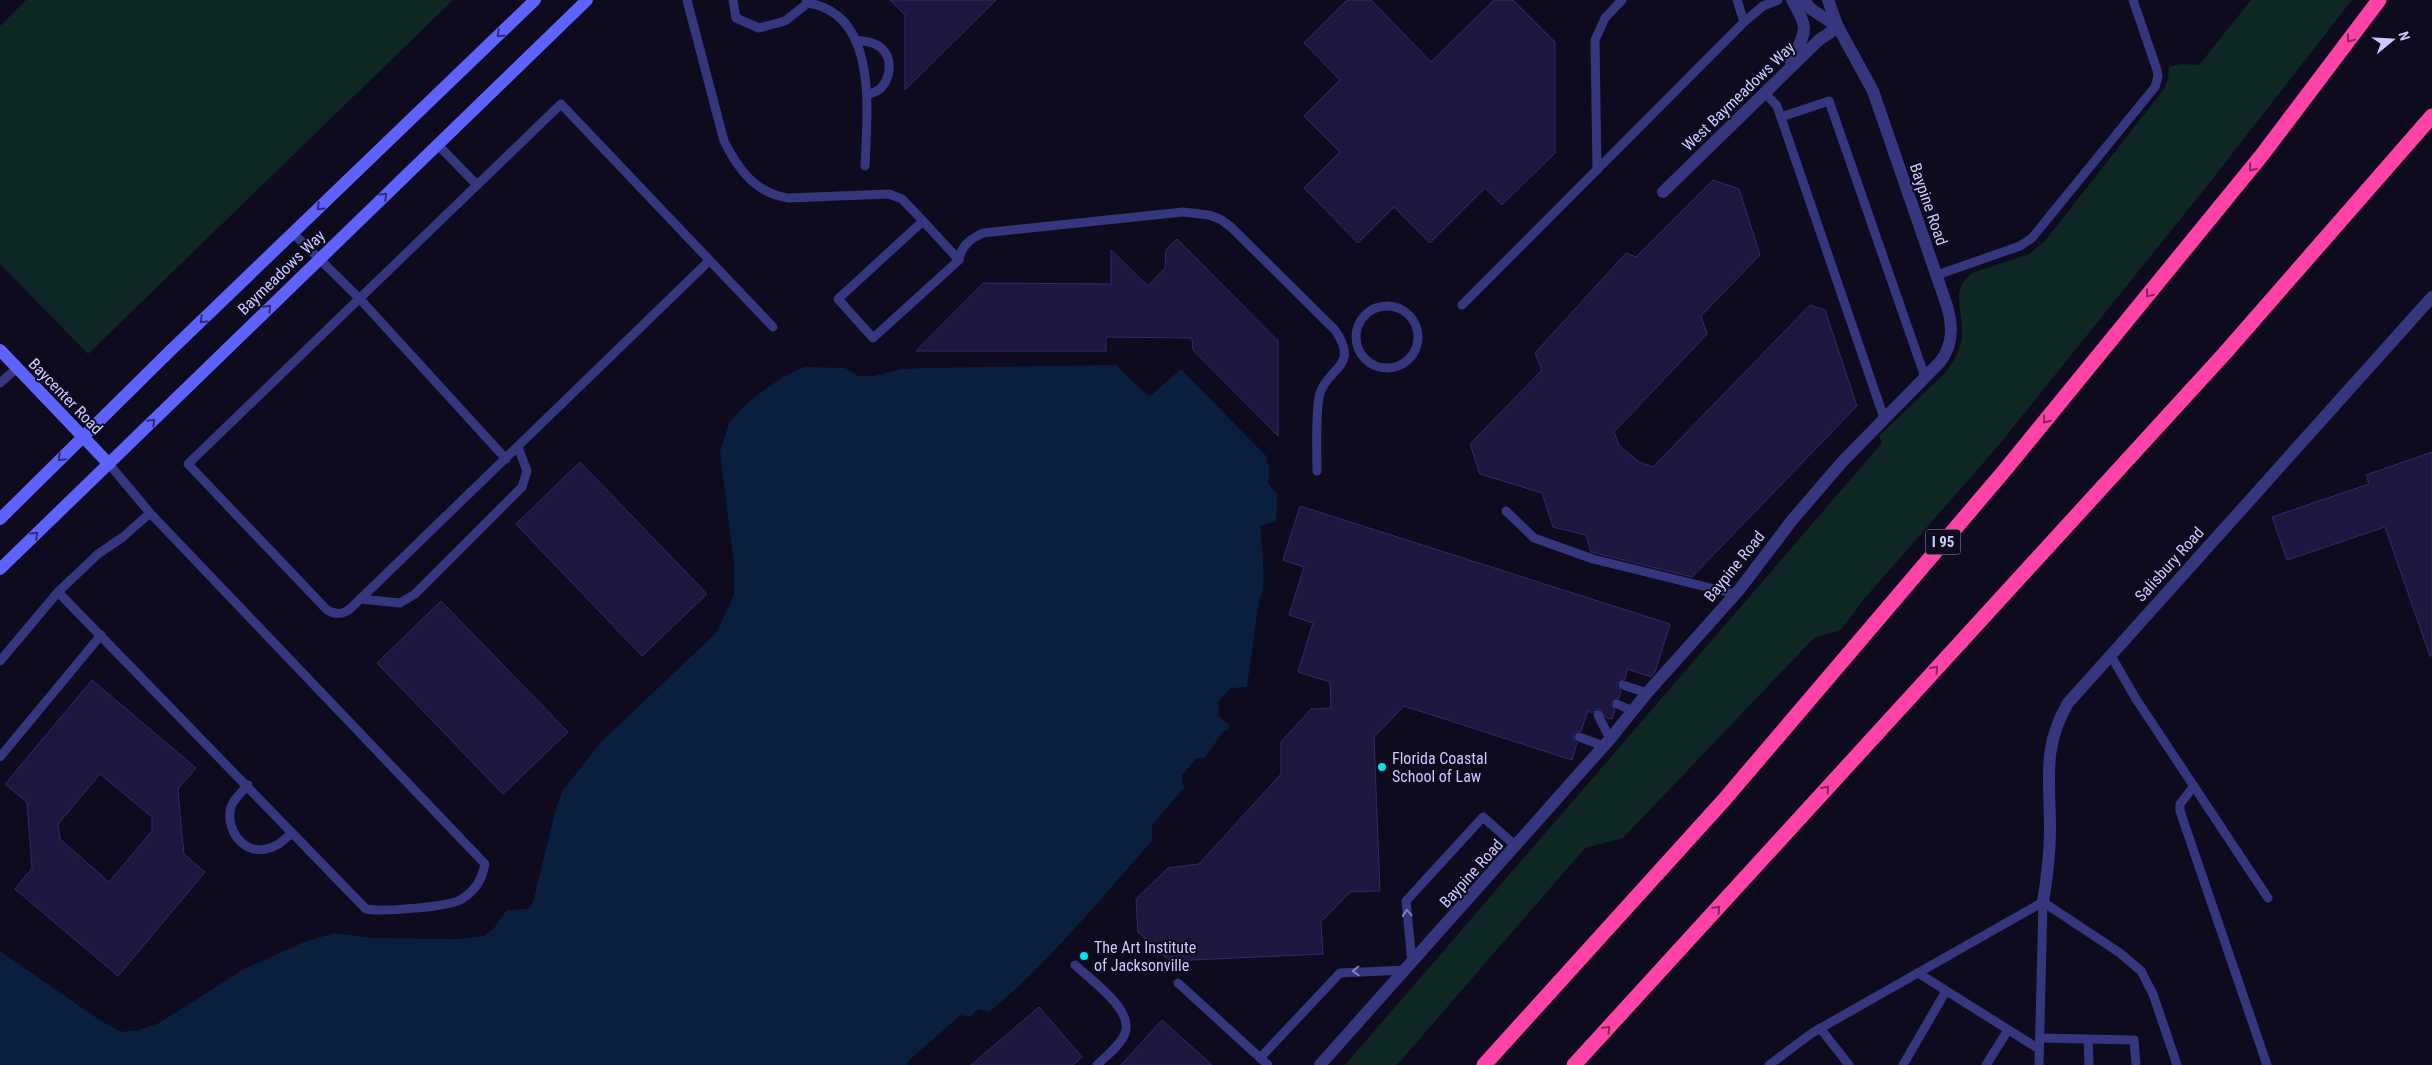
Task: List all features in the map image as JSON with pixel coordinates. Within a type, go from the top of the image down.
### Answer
[{"type":"highway","name":"I 95","points":[[1484,1065],[1724,800],[2005,470],[2262,155],[2379,0]]},
{"type":"highway","points":[[1574,1065],[2225,353],[2432,116]]},
{"type":"street","name":"Baymeadows Way","points":[[0,519],[83,436],[535,0]]},
{"type":"street","name":"Baymeadows Way","points":[[0,569],[110,464],[318,258],[438,145],[586,0]]},
{"type":"street","points":[[1786,72],[1804,34],[1804,24],[1792,0]]},
{"type":"street","points":[[1804,0],[1811,9],[1838,27]]},
{"type":"street","name":"Baypine Road","points":[[1320,1065],[1607,743],[1647,693],[1735,594],[1793,518],[1843,461],[1944,358],[1950,345],[1950,314],[1873,91],[1838,27],[1828,0]]},
{"type":"street","name":"West Baymeadows Way","points":[[1663,192],[1819,40],[1838,27]]},
{"type":"street","name":"Salisbury Road","points":[[2043,902],[2050,829],[2050,745],[2057,721],[2068,703],[2432,297]]},
{"type":"street","name":"Baycenter Road","points":[[0,350],[110,464]]},
{"type":"lane","points":[[687,0],[724,141],[733,158],[752,183],[774,196],[788,198],[889,194],[902,199],[959,260]]},
{"type":"lane","points":[[732,0],[736,18],[759,28],[785,20],[807,1],[824,5],[841,16],[855,40],[863,66],[868,95],[865,166]]},
{"type":"lane","points":[[1597,170],[1595,40],[1605,18],[1622,0]]},
{"type":"lane","points":[[1737,0],[1744,22]]},
{"type":"lane","points":[[1462,305],[1744,22],[1763,6],[1778,0]]},
{"type":"lane","points":[[1937,275],[2020,246],[2032,238],[2154,87],[2158,76],[2157,70],[2133,0]]},
{"type":"lane","points":[[855,40],[874,43],[884,50],[891,64],[881,88],[868,95]]},
{"type":"lane","points":[[1765,93],[1776,105],[1781,117],[1884,418]]},
{"type":"lane","points":[[1781,117],[1829,101],[1925,377]]},
{"type":"lane","points":[[710,261],[360,600],[343,613],[332,613],[327,610],[188,464],[561,104],[774,328]]},
{"type":"lane","points":[[438,145],[477,185]]},
{"type":"lane","points":[[923,221],[838,299],[873,338],[959,260],[960,251],[967,243],[982,233],[1183,212],[1210,215],[1220,219],[1231,227],[1328,323],[1341,339],[1344,349],[1341,365],[1321,393],[1317,470]]},
{"type":"lane","points":[[293,233],[358,298],[506,459]]},
{"type":"lane","points":[[1387,306],[1405,312],[1416,327],[1418,336],[1413,355],[1397,367],[1377,367],[1362,355],[1358,346],[1356,337],[1362,319],[1378,308],[1387,306]]},
{"type":"lane","points":[[1344,349],[1358,346]]},
{"type":"lane","points":[[0,383],[17,368]]},
{"type":"lane","points":[[360,600],[400,603],[415,594],[522,487],[527,471],[518,447]]},
{"type":"lane","points":[[58,592],[248,785],[366,909],[377,911],[460,900],[482,879],[486,864],[150,513],[110,464]]},
{"type":"lane","points":[[1506,511],[1534,538],[1593,559],[1735,594]]},
{"type":"lane","points":[[0,661],[58,592],[98,554],[123,537],[150,513]]},
{"type":"lane","points":[[0,757],[101,635]]},
{"type":"lane","points":[[2110,654],[2136,699],[2268,898]]},
{"type":"lane","points":[[1623,685],[1647,693]]},
{"type":"lane","points":[[1617,704],[1633,711]]},
{"type":"lane","points":[[1579,737],[1607,743],[1598,715]]},
{"type":"lane","points":[[248,785],[232,805],[230,817],[232,830],[239,841],[250,848],[264,850],[278,845],[292,833]]},
{"type":"lane","points":[[2194,786],[2180,804],[2180,811],[2267,1065]]},
{"type":"lane","points":[[1260,1058],[1340,973],[1408,966],[1406,901],[1483,817],[1516,846]]},
{"type":"lane","points":[[1769,1065],[1791,1046],[1820,1028],[2043,902]]},
{"type":"lane","points":[[2039,1065],[2043,902]]},
{"type":"lane","points":[[2043,902],[2120,953],[2141,971],[2154,994],[2177,1065]]},
{"type":"lane","points":[[1075,965],[1118,1006],[1126,1018],[1126,1032],[1097,1065]]},
{"type":"lane","points":[[1918,973],[2039,1049]]},
{"type":"lane","points":[[1178,983],[1268,1065]]},
{"type":"lane","points":[[1903,1065],[1946,990]]},
{"type":"lane","points":[[1820,1028],[1847,1065]]},
{"type":"lane","points":[[1986,1065],[2008,1030]]},
{"type":"lane","points":[[2040,1038],[2134,1040],[2136,1065]]},
{"type":"lane","points":[[2088,1039],[2089,1065]]},
{"type":"green space","points":[[26,0],[453,0],[88,354],[0,264],[0,26]]},
{"type":"green space","points":[[2251,0],[2352,0],[2207,186],[1998,446],[1864,599],[1841,630],[1814,638],[1623,838],[1585,848],[1397,1065],[1345,1065],[1882,443],[1879,436],[1946,372],[1960,346],[1962,327],[1959,294],[1965,280],[1972,273],[2029,254],[2045,241],[2164,89],[2168,79],[2169,67],[2180,64],[2199,65]]},
{"type":"water","points":[[1116,365],[1149,397],[1181,369],[1267,457],[1266,462],[1269,467],[1268,483],[1277,494],[1276,521],[1260,526],[1263,585],[1259,600],[1247,687],[1231,688],[1218,702],[1219,716],[1228,724],[1229,730],[1224,731],[1204,758],[1197,758],[1182,775],[1182,784],[1185,787],[1152,825],[1152,841],[1074,930],[1032,973],[989,1012],[978,1009],[970,1017],[961,1015],[908,1061],[907,1065],[0,1065],[0,951],[101,1021],[122,1032],[139,1030],[159,1023],[244,969],[304,942],[334,933],[372,938],[456,939],[484,936],[494,928],[507,910],[529,909],[533,902],[556,808],[563,790],[601,742],[716,633],[734,595],[734,563],[720,452],[729,423],[756,396],[783,377],[804,367],[845,368],[858,376],[874,376],[901,369]]},
{"type":"building","points":[[890,0],[996,0],[905,90],[905,15]]},
{"type":"building","points":[[1347,0],[1371,0],[1431,62],[1494,0],[1513,0],[1555,42],[1555,153],[1502,205],[1485,188],[1430,243],[1394,207],[1358,243],[1304,188],[1340,152],[1304,116],[1340,80],[1304,43]]},
{"type":"building","points":[[1713,180],[1739,189],[1760,255],[1701,316],[1707,334],[1614,432],[1619,445],[1639,462],[1653,467],[1810,305],[1825,310],[1857,406],[1692,577],[1591,552],[1586,535],[1553,527],[1542,493],[1480,474],[1470,444],[1542,370],[1535,353],[1626,253],[1636,257]]},
{"type":"building","points":[[1177,239],[1278,341],[1278,436],[1193,350],[1192,338],[1106,337],[1106,351],[916,351],[983,283],[1111,284],[1111,250],[1148,286],[1165,268],[1166,250]]},
{"type":"building","points":[[2432,452],[2432,656],[2430,656],[2385,527],[2287,560],[2272,517],[2369,484],[2366,475]]},
{"type":"building","points":[[580,462],[707,594],[642,656],[516,524]]},
{"type":"building","points":[[1300,506],[1670,624],[1655,672],[1651,677],[1627,669],[1625,679],[1617,683],[1617,687],[1621,691],[1619,698],[1611,702],[1615,710],[1612,719],[1606,718],[1599,709],[1592,713],[1588,711],[1581,731],[1575,732],[1573,735],[1574,741],[1577,743],[1572,760],[1404,706],[1374,737],[1380,891],[1350,892],[1321,922],[1323,954],[1170,961],[1138,932],[1136,899],[1168,868],[1199,864],[1281,774],[1281,742],[1311,709],[1331,708],[1330,682],[1298,672],[1313,623],[1289,615],[1304,567],[1283,560]]},
{"type":"building","points":[[441,601],[568,732],[503,794],[377,663]]},
{"type":"building","points":[[92,680],[196,768],[178,789],[181,826],[184,854],[205,872],[118,976],[15,889],[32,868],[27,802],[5,784]],"holes":[[[100,774],[152,817],[152,831],[109,882],[60,839],[58,824]]]},
{"type":"building","points":[[1039,1007],[1082,1057],[1073,1065],[971,1065]]},
{"type":"building","points":[[1162,1020],[1212,1065],[1121,1065]]},
{"type":"place","name":"Florida Coastal School of Law","points":[[1382,767]]},
{"type":"place","name":"The Art Institute of Jacksonville","points":[[1084,956]]}]
